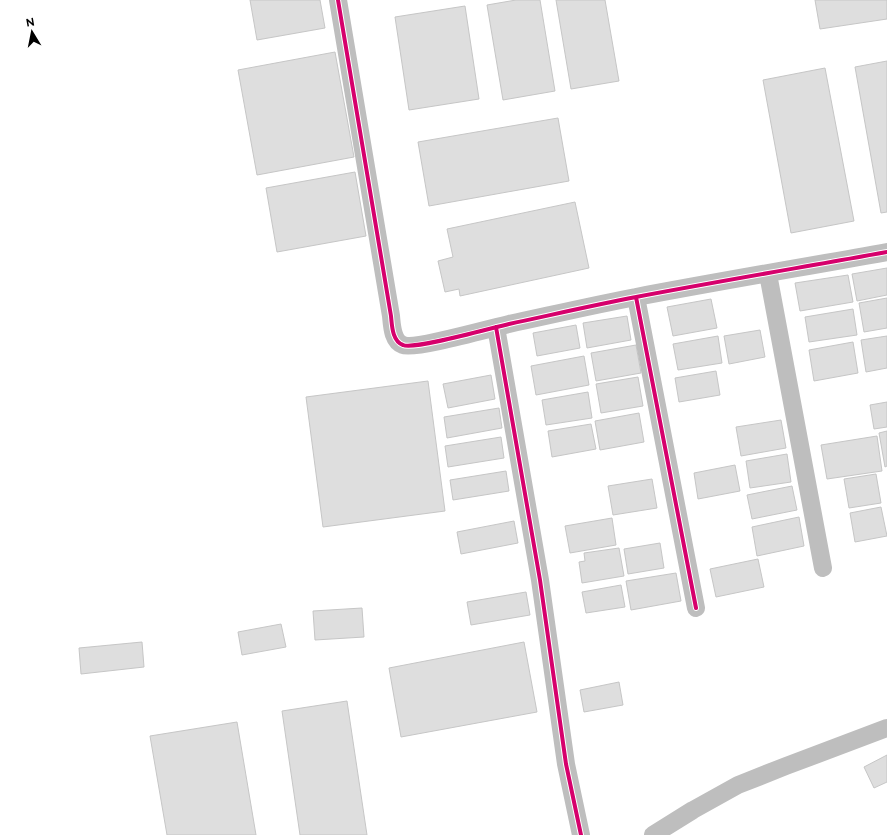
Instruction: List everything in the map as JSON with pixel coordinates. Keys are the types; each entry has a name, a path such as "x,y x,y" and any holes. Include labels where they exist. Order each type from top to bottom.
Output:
{"street":[{"path":"343,1 395,337 403,346 409,347 636,297 887,252"},
{"path":"768,274 823,568"},
{"path":"636,297 696,608"},
{"path":"496,327 540,580 566,764 581,835"},
{"path":"653,835 693,810 738,785 887,728"}],"building":[{"path":"250,0 320,0 325,28 257,40"},
{"path":"516,0 540,0 555,91 503,100 487,5"},
{"path":"556,0 605,0 619,81 571,89"},
{"path":"815,0 887,0 887,19 820,29"},
{"path":"465,6 479,99 409,110 395,17"},
{"path":"335,52 354,157 257,175 238,70"},
{"path":"887,61 887,212 881,213 855,67"},
{"path":"825,68 854,221 791,233 763,80"},
{"path":"558,118 569,181 429,206 418,142"},
{"path":"355,172 366,236 277,252 266,188"},
{"path":"575,202 589,268 460,296 459,289 445,292 438,261 453,257 447,229"},
{"path":"887,268 887,295 857,301 852,274"},
{"path":"848,275 853,302 800,311 795,283"},
{"path":"887,298 887,328 864,332 859,303"},
{"path":"711,299 717,328 673,336 667,307"},
{"path":"853,309 857,335 809,342 805,317"},
{"path":"627,316 631,340 587,348 583,323"},
{"path":"576,325 580,348 537,356 533,333"},
{"path":"760,330 765,357 729,364 724,336"},
{"path":"718,336 722,363 678,370 673,344"},
{"path":"887,336 887,368 866,372 861,340"},
{"path":"853,342 858,373 814,381 809,350"},
{"path":"636,345 641,373 596,381 591,353"},
{"path":"584,356 589,385 536,395 531,366"},
{"path":"716,371 720,395 679,402 675,378"},
{"path":"491,375 495,399 448,408 443,384"},
{"path":"638,377 643,406 601,413 596,384"},
{"path":"428,381 445,511 323,527 306,397"},
{"path":"588,392 592,418 546,425 542,400"},
{"path":"887,402 887,427 874,429 870,405"},
{"path":"499,408 502,428 447,438 444,417"},
{"path":"639,413 644,442 600,450 595,421"},
{"path":"781,420 786,448 741,456 736,427"},
{"path":"591,424 596,449 552,457 548,431"},
{"path":"887,431 887,466 885,467 879,433"},
{"path":"877,436 882,471 827,479 821,445"},
{"path":"501,437 504,458 448,467 445,446"},
{"path":"787,454 791,482 750,488 746,461"},
{"path":"735,465 740,491 698,499 694,473"},
{"path":"506,471 509,491 453,500 450,480"},
{"path":"876,474 881,503 849,508 844,479"},
{"path":"652,479 657,508 613,515 608,486"},
{"path":"792,486 797,510 752,519 747,495"},
{"path":"881,507 887,536 855,542 850,513"},
{"path":"799,517 804,546 757,556 752,527"},
{"path":"612,518 616,545 570,553 565,526"},
{"path":"514,521 518,543 461,554 457,532"},
{"path":"660,543 664,568 628,574 624,549"},
{"path":"619,548 624,576 582,583 579,562 585,561 584,553"},
{"path":"758,559 764,587 716,597 710,569"},
{"path":"676,573 681,601 631,610 626,581"},
{"path":"621,585 625,607 586,613 582,592"},
{"path":"526,592 530,615 471,625 467,602"},
{"path":"362,608 364,637 315,640 313,611"},
{"path":"281,624 286,647 242,655 238,632"},
{"path":"142,642 144,667 81,674 79,648"},
{"path":"524,642 537,712 401,737 389,668"},
{"path":"619,682 623,705 584,712 580,690"},
{"path":"347,701 367,835 300,835 282,711"},
{"path":"237,722 256,835 167,835 150,736"},
{"path":"887,755 887,782 874,788 864,767"}],"cycle path":[{"path":"338,0 392,328 397,340 403,345 410,346 437,342 509,324 636,297 887,252"},
{"path":"636,297 696,608"},
{"path":"496,327 540,580 566,764 581,835"}]}
